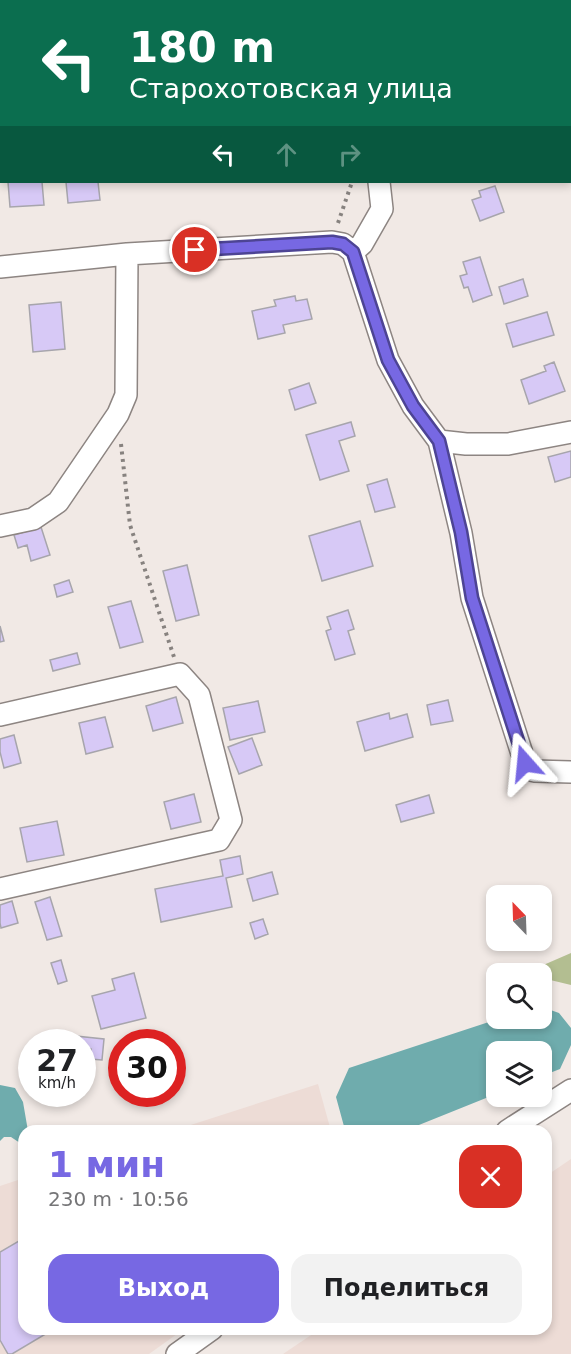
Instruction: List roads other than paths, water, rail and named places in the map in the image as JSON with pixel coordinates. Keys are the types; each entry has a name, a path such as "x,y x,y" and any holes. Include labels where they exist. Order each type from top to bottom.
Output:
{"street":[{"path":"353,252 362,244 382,209 379,183"},
{"path":"0,267 128,254 332,242 343,244 353,252 388,360 413,406 439,441 461,532 472,598 525,763 534,771 571,772"},
{"path":"0,526 33,519 58,502 118,414 126,395 128,254"},
{"path":"439,441 466,444 508,444 571,432"},
{"path":"0,715 180,674 199,695 231,820 219,840 0,890"},
{"path":"516,1125 571,1090"},
{"path":"177,1354 204,1335"}],"water":[{"path":"552,1011 559,1013 571,1028 571,1045 560,1069 552,1072 552,1041 486,1041 486,1098 419,1125 344,1125 336,1097 349,1068 486,1023 486,1029 552,1029"},
{"path":"0,1085 15,1088 18,1093 18,1107 24,1107 27,1125 18,1125 18,1142 11,1137 4,1137 0,1141"}]}
